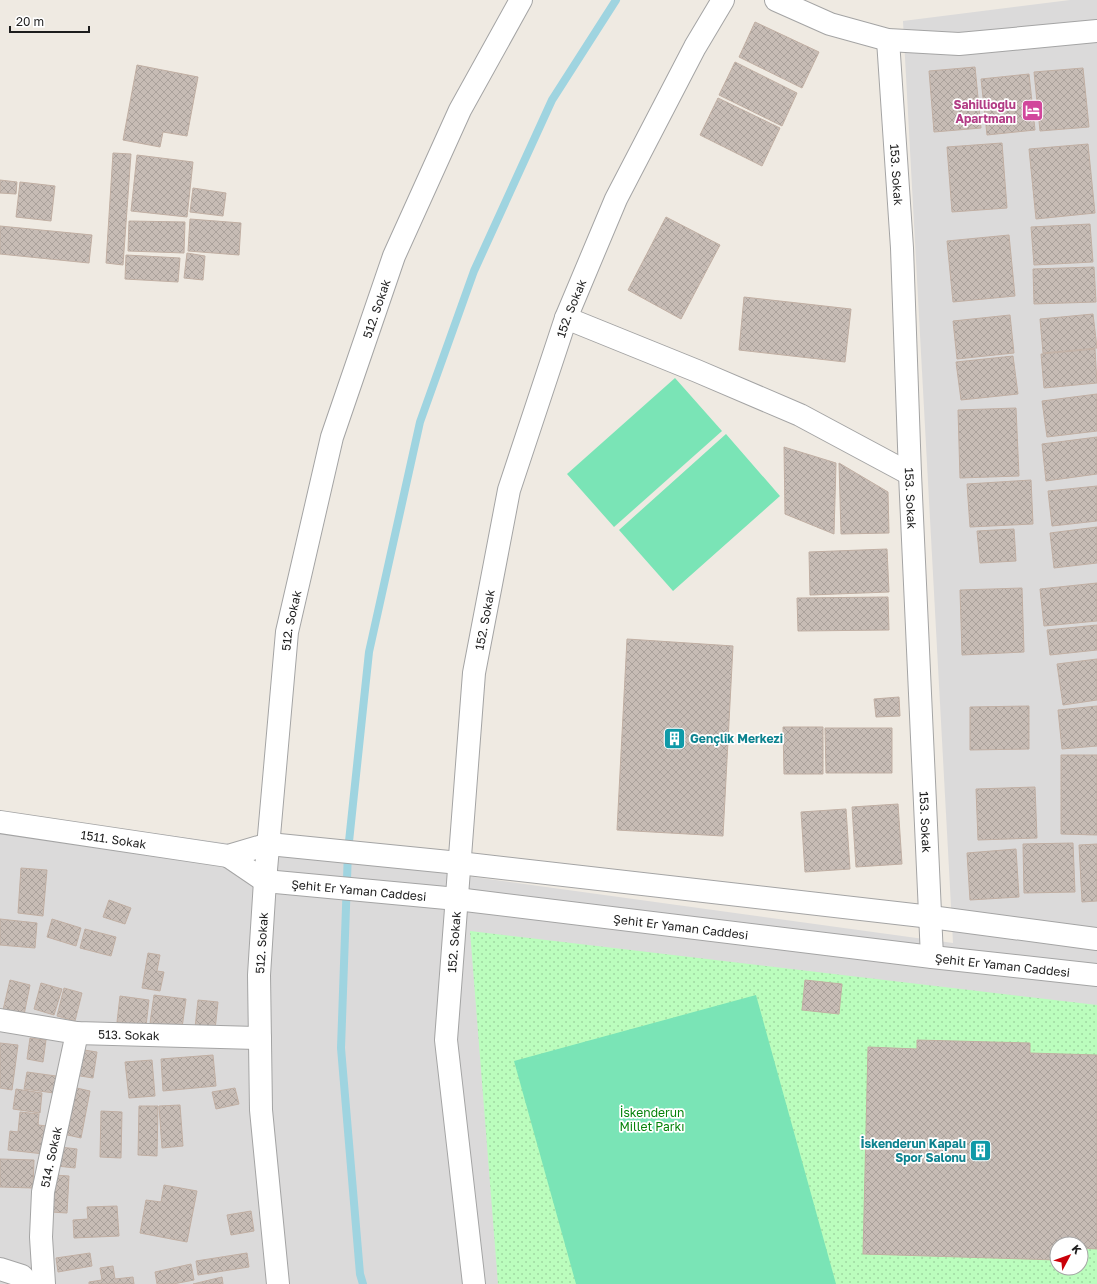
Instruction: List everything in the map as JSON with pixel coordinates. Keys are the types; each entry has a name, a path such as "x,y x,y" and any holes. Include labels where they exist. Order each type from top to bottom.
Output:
{"street":[{"name":"512. Sokak","path":"278,1284 261,1110 259,975 265,880 286,632 332,437 394,256 460,110 521,0"},
{"name":"152. Sokak","path":"474,1284 446,1040 474,673 509,490 566,318 616,199 695,47 723,0"},
{"path":"776,0 830,24 888,40 959,44 1097,31"},
{"name":"153. Sokak","path":"888,40 902,248 910,474 932,957"},
{"path":"566,318 697,371 800,415 910,474"},
{"name":"1511. Sokak","path":"0,822 228,856 265,880"},
{"path":"269,844 460,863 931,917 1097,939"},
{"name":"1511. Sokak","path":"228,856 269,844"},
{"name":"Şehit Er Yaman Caddesi","path":"265,880 457,899 932,957 1097,975"},
{"name":"513. Sokak","path":"0,1020 76,1032 260,1038"},
{"name":"514. Sokak","path":"44,1284 41,1237 43,1192 76,1032"},
{"path":"0,1269 22,1276 29,1284"}],"shaded area":[{"path":"1070,0 1097,0 1097,1284 0,1284 0,812 953,943 903,21"}],"green space":[{"path":"675,378 722,431 614,527 567,474"},
{"path":"726,434 780,496 673,591 619,530"},
{"name":"İskenderun Millet Parkı","path":"470,931 1097,1005 1097,1284 498,1284"},
{"path":"756,995 836,1284 576,1284 514,1061"}],"building":[{"path":"755,22 819,52 802,88 739,57"},
{"path":"735,62 797,93 782,126 719,95"},
{"path":"137,65 198,77 187,136 163,132 160,147 123,140"},
{"path":"975,67 981,128 934,132 929,71"},
{"path":"1083,68 1089,127 1040,131 1034,72"},
{"path":"1029,74 1035,130 987,135 981,79"},
{"path":"718,98 780,128 762,166 700,135"},
{"path":"1002,143 1007,208 952,212 947,147"},
{"path":"1088,144 1095,213 1036,219 1029,149"},
{"path":"113,153 131,154 123,265 106,263"},
{"path":"137,155 193,162 187,217 131,211"},
{"path":"0,180 17,182 16,194 0,193"},
{"path":"20,182 55,186 51,221 16,217"},
{"path":"193,188 226,193 223,216 190,212"},
{"path":"666,217 720,245 681,319 628,290"},
{"path":"190,219 241,223 239,255 188,251"},
{"path":"129,221 185,222 184,253 128,251"},
{"path":"1090,224 1093,262 1034,265 1031,227"},
{"path":"0,226 92,235 89,263 0,254"},
{"path":"1009,235 1015,296 953,302 947,241"},
{"path":"187,253 205,256 203,280 184,278"},
{"path":"126,255 180,258 178,282 125,279"},
{"path":"1094,267 1096,302 1034,304 1033,269"},
{"path":"744,297 851,309 845,362 739,350"},
{"path":"1093,314 1097,348 1043,353 1040,319"},
{"path":"1010,315 1014,353 957,359 953,321"},
{"path":"1095,349 1097,383 1044,388 1041,354"},
{"path":"1013,356 1018,394 961,400 956,362"},
{"path":"1097,394 1097,431 1047,437 1042,401"},
{"path":"1016,408 1019,476 960,478 958,410"},
{"path":"1097,437 1097,474 1046,481 1042,444"},
{"path":"784,447 836,463 834,534 785,514"},
{"path":"839,463 888,492 889,533 841,534"},
{"path":"1031,480 1033,524 970,527 967,484"},
{"path":"1097,486 1097,521 1052,526 1048,491"},
{"path":"1097,527 1097,563 1054,568 1050,533"},
{"path":"1014,529 1016,561 980,563 977,531"},
{"path":"887,549 889,592 810,595 809,552"},
{"path":"1097,583 1097,621 1044,626 1040,589"},
{"path":"1022,588 1024,652 962,655 960,590"},
{"path":"888,597 889,630 798,631 797,598"},
{"path":"1097,625 1097,650 1050,655 1047,630"},
{"name":"Gençlik Merkezi","path":"627,639 733,646 723,836 617,830"},
{"path":"1097,659 1097,700 1063,705 1057,664"},
{"path":"899,697 900,716 876,717 874,699"},
{"path":"1029,706 1029,749 970,750 970,707"},
{"path":"1097,706 1097,746 1062,749 1058,710"},
{"path":"783,727 823,727 823,774 784,774"},
{"path":"825,728 892,728 892,773 826,773"},
{"path":"1061,755 1097,755 1097,835 1061,834"},
{"path":"1035,787 1037,838 978,840 976,789"},
{"path":"898,804 902,864 856,867 852,807"},
{"path":"846,809 850,869 805,872 801,812"},
{"path":"1073,843 1075,892 1024,893 1023,844"},
{"path":"1097,844 1097,901 1082,902 1079,845"},
{"path":"1016,849 1019,897 970,900 967,853"},
{"path":"21,868 47,870 43,916 18,913"},
{"path":"109,900 131,908 125,924 103,917"},
{"path":"0,919 37,923 35,948 0,945"},
{"path":"52,919 81,928 76,946 47,937"},
{"path":"85,929 116,937 111,956 80,948"},
{"path":"148,953 160,955 157,971 164,972 160,991 142,988"},
{"path":"10,980 30,985 24,1015 3,1010"},
{"path":"805,980 842,984 839,1014 802,1010"},
{"path":"41,983 62,989 54,1015 34,1009"},
{"path":"64,988 82,993 75,1021 57,1016"},
{"path":"154,995 186,999 182,1028 150,1023"},
{"path":"120,996 149,1000 146,1026 117,1022"},
{"path":"198,1000 218,1002 215,1030 195,1028"},
{"path":"30,1038 46,1040 43,1062 27,1059"},
{"name":"İskenderun Kapalı Spor Salonu","path":"917,1040 1030,1043 1030,1053 1097,1055 1097,1249 1089,1248 1089,1236 1049,1236 1049,1260 863,1254 868,1047 917,1049"},
{"path":"0,1043 18,1045 12,1090 0,1088"},
{"path":"78,1049 97,1052 93,1078 74,1075"},
{"path":"213,1055 216,1086 163,1091 161,1059"},
{"path":"152,1060 155,1096 129,1098 125,1062"},
{"path":"27,1072 56,1076 54,1093 24,1089"},
{"path":"72,1087 90,1091 81,1138 63,1134"},
{"path":"235,1088 239,1104 216,1109 212,1092"},
{"path":"16,1089 42,1093 40,1113 13,1109"},
{"path":"180,1105 183,1146 162,1148 159,1106"},
{"path":"139,1106 158,1106 157,1156 138,1155"},
{"path":"101,1111 122,1112 121,1158 100,1157"},
{"path":"20,1112 39,1114 38,1125 47,1126 44,1154 8,1150 10,1131 18,1132"},
{"path":"60,1147 77,1149 75,1168 57,1166"},
{"path":"0,1159 34,1160 33,1188 0,1187"},
{"path":"54,1175 69,1176 67,1213 51,1212"},
{"path":"164,1185 197,1191 187,1242 140,1233 146,1200 161,1202"},
{"path":"117,1206 119,1236 74,1238 73,1220 88,1219 87,1207"},
{"path":"251,1211 254,1231 231,1235 227,1215"},
{"path":"90,1253 92,1266 58,1272 56,1258"},
{"path":"247,1253 249,1267 198,1275 196,1261"},
{"path":"191,1264 194,1280 173,1284 157,1284 155,1272"},
{"path":"113,1266 115,1279 133,1277 134,1284 89,1284 89,1282 102,1280 100,1268"},
{"path":"222,1277 223,1284 193,1284"}],"waterway":[{"path":"363,1284 360,1274 341,1048 348,851 369,652 420,422 474,271 552,100 616,0"}],"place":[{"name":"Sahillioglu Apartmanı","path":"1032,111"},
{"name":"Gençlik Merkezi","path":"675,738"},
{"name":"İskenderun Kapalı Spor Salonu","path":"981,1150"}]}
